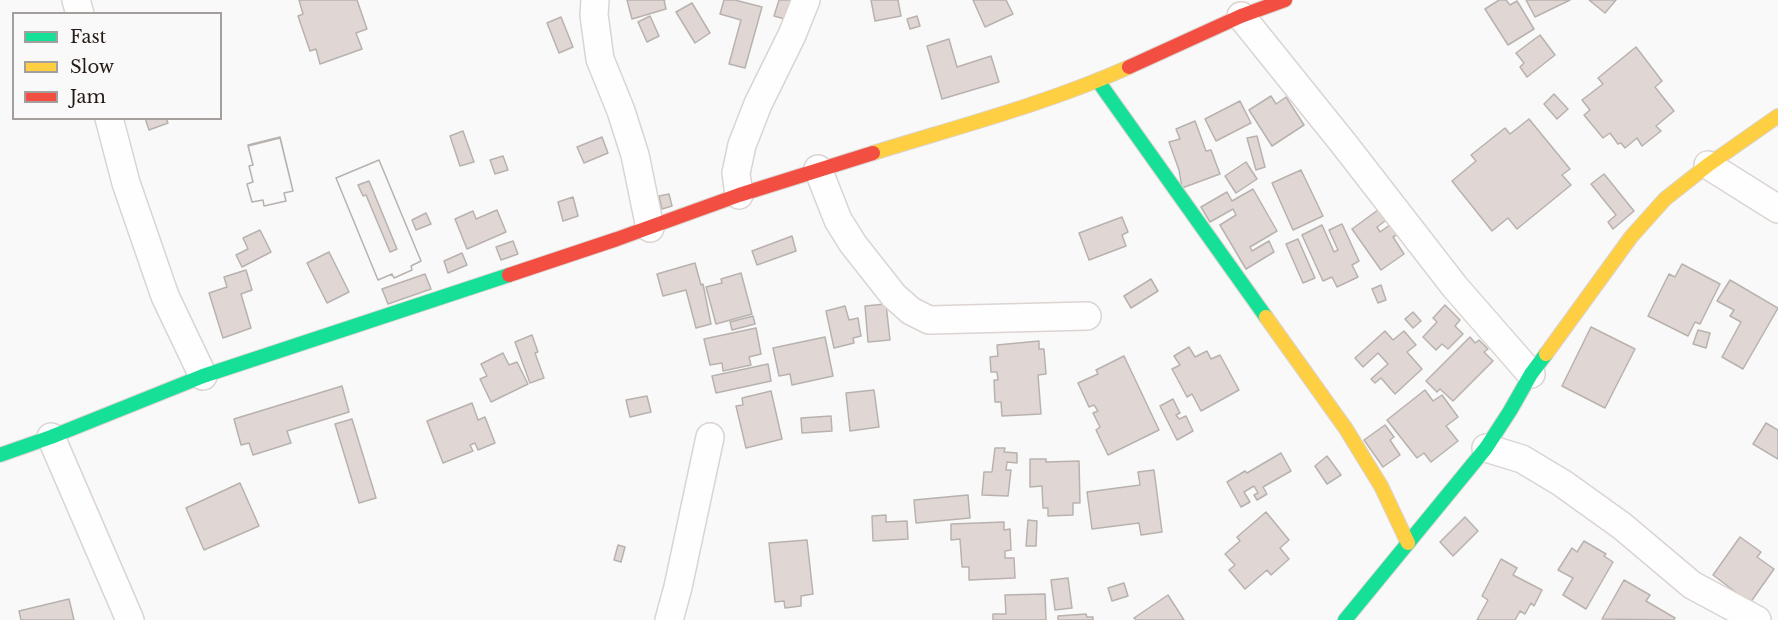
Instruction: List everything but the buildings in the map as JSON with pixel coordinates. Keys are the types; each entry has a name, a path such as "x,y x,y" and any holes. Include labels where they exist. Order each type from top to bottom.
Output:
{"street":[{"path":"595,0 594,15 600,59 621,111 635,155 650,228"},
{"path":"739,195 736,173 742,145 758,104 792,35 806,0"},
{"path":"0,455 203,376 650,228 739,195 1098,81 1241,16 1285,0"},
{"path":"1241,16 1455,287 1531,374"},
{"path":"1098,81 1346,429 1381,486 1408,543"},
{"path":"1345,620 1486,448 1531,374 1631,237 1665,199 1708,165 1778,116"},
{"path":"110,120 126,183 165,296 203,376"},
{"path":"1708,165 1778,209"},
{"path":"818,169 838,220 853,244 894,296 911,311 929,320 1087,316"},
{"path":"51,437 130,620"},
{"path":"669,620 710,437"},
{"path":"1486,448 1522,459 1562,483 1622,526 1692,585 1757,620"}],"traffic: fast":[{"path":"1098,81 1266,317"},
{"path":"0,455 203,376 509,275"},
{"path":"1345,620 1486,448 1531,374 1546,354"}],"traffic: slow":[{"path":"873,153 1035,103 1129,67"},
{"path":"1546,354 1631,237 1665,199 1708,165 1778,116"},
{"path":"1266,317 1346,429 1381,486 1408,543"}],"traffic: jam":[{"path":"1129,67 1241,16 1285,0"},
{"path":"509,275 739,195 873,153"}]}
